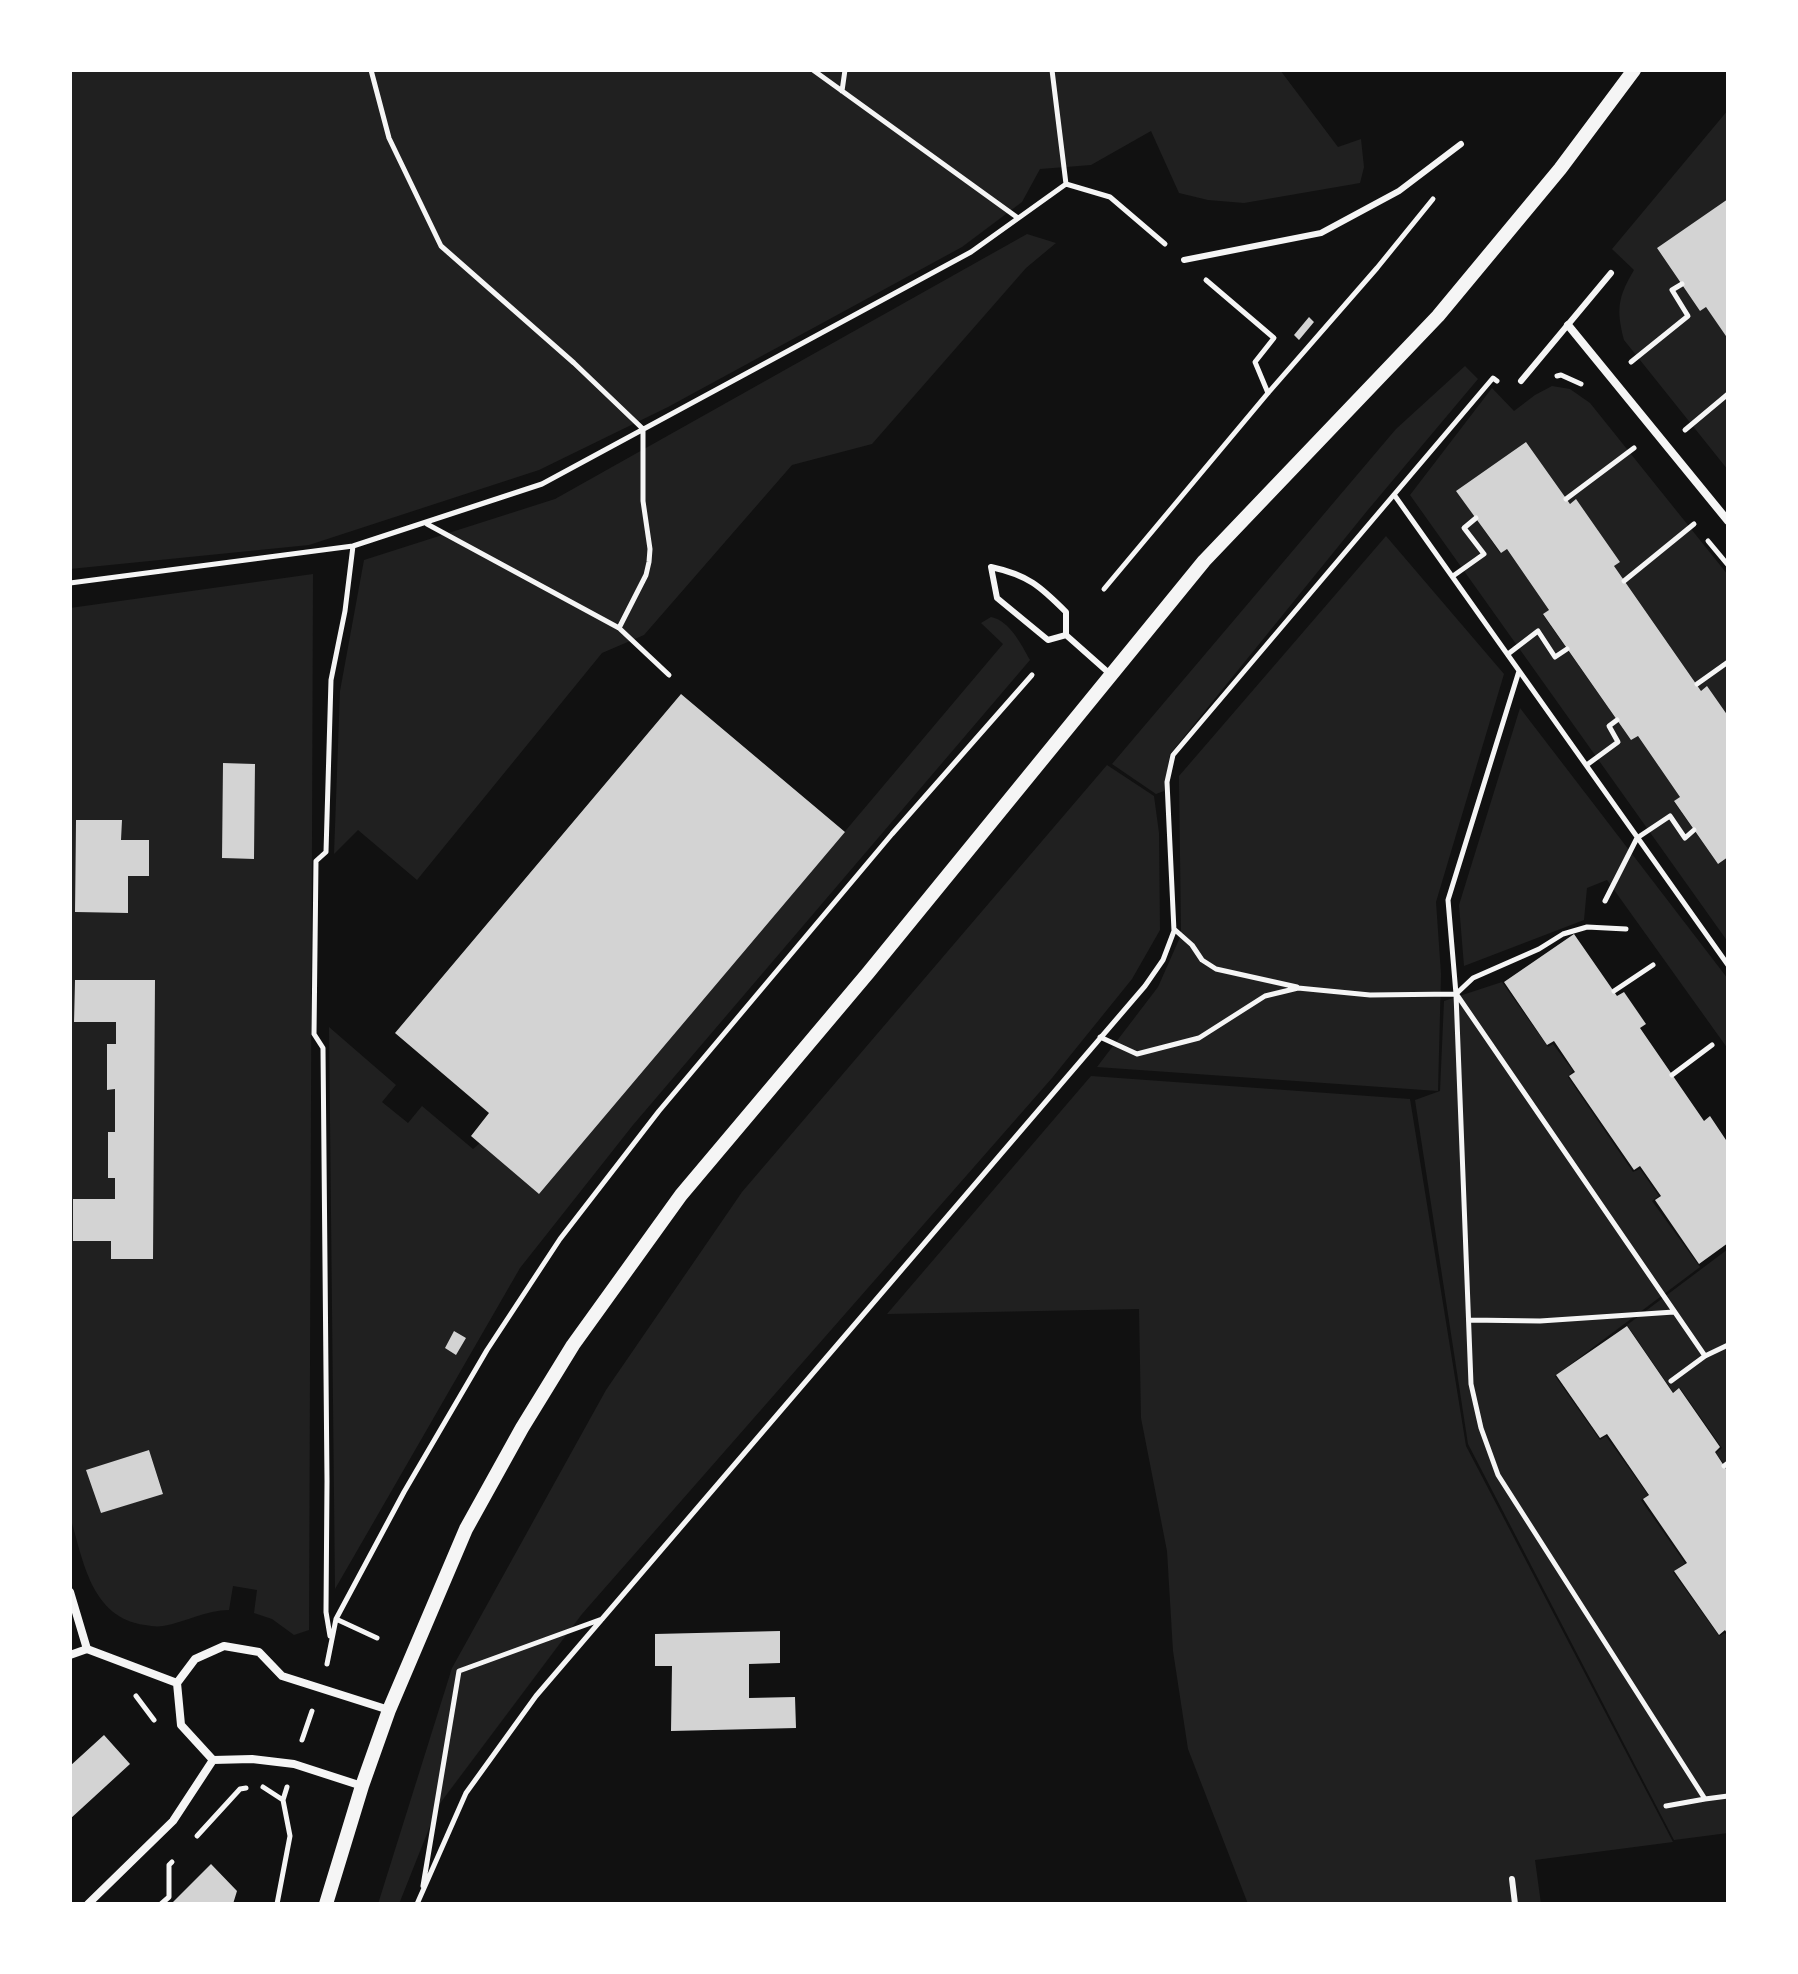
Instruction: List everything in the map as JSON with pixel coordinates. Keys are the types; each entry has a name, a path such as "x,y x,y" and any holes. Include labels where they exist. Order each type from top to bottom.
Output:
{"street":[{"path":"326,1904 389,1710 466,1529 573,1345 681,1195 1204,561 1448,305 1560,169 1634,70"},
{"path":"1568,325 1728,521"},
{"path":"70,1592 87,1649"},
{"path":"362,1786 294,1764 252,1759 213,1760 181,1725 177,1683 195,1659 224,1646 259,1652 282,1676 389,1710"},
{"path":"70,1655 87,1649 177,1683"},
{"path":"88,1904 173,1821 213,1760"}],"lane":[{"path":"1184,260 1321,233 1399,191 1461,144"},
{"path":"1521,381 1611,273"},
{"path":"1066,635 1048,640 997,598 991,567 1017,573 1040,587 1066,612 1066,635 1112,676"},
{"path":"1512,1879 1515,1904"}],"path":[{"path":"371,70 389,138 441,246 574,363 643,429 643,501 649,562 646,575 619,628"},
{"path":"813,70 1018,218"},
{"path":"842,91 845,70"},
{"path":"1052,70 1066,184"},
{"path":"70,583 353,546 542,484 971,252 1066,184"},
{"path":"1066,184 1110,197 1274,338 1255,362 1268,393"},
{"path":"1104,589 1434,198"},
{"path":"1631,363 1688,316 1672,290 1682,284"},
{"path":"1553,377 1561,375 1584,385"},
{"path":"417,1904 466,1793 536,1696 1145,986 1163,960 1173,928 1167,782 1173,755 1493,378 1503,388"},
{"path":"1684,431 1728,394"},
{"path":"1566,499 1634,448 1642,458"},
{"path":"1395,496 1728,965"},
{"path":"1686,513 1728,565"},
{"path":"1453,576 1484,554 1464,528 1476,518"},
{"path":"427,524 619,628 669,675"},
{"path":"1624,581 1694,524"},
{"path":"353,546 345,611 331,680 326,852 316,861 314,1034 323,1048 326,1612 330,1641 336,1619 434,1440 487,1350 560,1239 669,1099 892,834 1032,675"},
{"path":"1508,654 1538,631 1555,657 1567,649"},
{"path":"1697,684 1728,662"},
{"path":"1519,671 1448,900 1456,994 1471,1384 1481,1428 1498,1475 1705,1799"},
{"path":"1588,764 1618,742 1609,726 1617,720"},
{"path":"1605,901 1637,838 1670,816 1685,838 1694,830"},
{"path":"1173,928 1192,945 1202,960 1216,969 1298,988 1370,995 1456,994 1473,978 1539,949 1563,934 1587,927 1626,929"},
{"path":"1614,991 1653,965"},
{"path":"1100,1037 1137,1054 1199,1038 1265,996 1298,988"},
{"path":"1456,994 1705,1356"},
{"path":"1672,1075 1712,1045"},
{"path":"1469,1320 1540,1321 1674,1312"},
{"path":"1671,1381 1705,1356 1728,1345"},
{"path":"421,1895 459,1671 603,1618"},
{"path":"336,1619 377,1638"},
{"path":"277,1904 290,1836 283,1800 320,1687"},
{"path":"128,1689 140,1699 155,1721"},
{"path":"173,1821 194,1840 240,1789 261,1785 283,1800"},
{"path":"1666,1806 1728,1796"},
{"path":"161,1904 169,1897 169,1865 177,1856"}],"shaded area":[{"path":"70,70 1280,70 1338,147 1361,139 1364,167 1360,183 1244,203 1208,200 1179,193 1151,131 1091,165 1040,169 1022,202 962,247 668,407 539,470 309,545 70,569"},
{"path":"1728,110 1728,200 1657,248 1700,311 1706,307 1728,339 1728,470 1624,340 1620,304 1634,270 1612,249"},
{"path":"1027,234 1056,243 1026,268 872,444 792,465 644,635 602,653 417,880 358,830 334,854 340,691 364,560 555,499"},
{"path":"1465,366 1478,379 1170,754 1164,791 1156,794 1112,764 1396,429"},
{"path":"1552,386 1570,389 1590,403 1728,575 1728,716 1707,687 1701,691 1614,566 1620,562 1576,500 1570,504 1526,442 1457,491 1500,553 1507,549 1549,610 1543,615 1631,740 1638,736 1680,797 1674,802 1718,864 1728,857 1728,942 1410,495 1492,388 1514,411"},
{"path":"1386,536 1504,674 1436,902 1441,974 1438,1091 1097,1067 1158,987 1181,935 1179,776"},
{"path":"313,574 309,1630 294,1635 272,1619 254,1613 257,1590 233,1586 229,1610 161,1626 127,1620 112,1611 92,1584 70,1516 70,608","holes":["224,763 255,764 254,859 222,858","76,820 121,820 121,840 149,840 149,876 128,876 128,913 75,912","75,980 154,980 111,1259 111,1241 73,1240 74,1199 115,1199 115,1178 108,1177 108,1133 115,1132 115,1089 108,1090 116,1044 116,1022 74,1022","149,1450 163,1493 101,1513 87,1470"]},
{"path":"991,617 1009,628 1030,660 633,1125 520,1268 335,1589 329,1027 396,1085 382,1102 408,1123 422,1106 473,1149 480,1143 539,1194 1003,644 981,623"},
{"path":"1520,708 1728,979 1728,1049 1607,880 1587,888 1584,920 1464,966 1459,905"},
{"path":"1107,765 1154,796 1159,833 1160,930 1132,979 1052,1078 582,1614 438,1806 399,1904 378,1904 452,1668 606,1390 742,1192"},
{"path":"1502,982 1548,1047 1553,1044 1573,1071 1568,1077 1633,1172 1640,1169 1659,1196 1652,1201 1700,1267 1555,1376 1600,1440 1606,1436 1648,1495 1641,1500 1685,1563 1673,1572 1719,1636 1725,1633 1728,1637 1728,1833 1674,1840 1468,1444 1415,1100 1440,1091 1444,1001"},
{"path":"1091,1076 1410,1099 1466,1446 1673,1842 1535,1860 1541,1904 1248,1904 1188,1749 1173,1651 1167,1551 1141,1418 1139,1309 887,1314"},
{"path":"1728,1249 1728,1470 1716,1453 1722,1448 1680,1388 1673,1392 1627,1325"}],"building":[{"path":"1728,199 1728,339 1706,307 1700,311 1657,248"},
{"path":"1309,317 1314,322 1299,340 1294,335"},
{"path":"1526,442 1570,504 1576,499 1620,562 1614,566 1701,691 1707,686 1728,716 1728,857 1718,864 1674,801 1680,797 1638,736 1631,740 1543,614 1549,610 1507,549 1501,553 1456,491"},
{"path":"681,694 845,832 539,1194 471,1136 489,1113 395,1033"},
{"path":"223,763 255,764 254,859 222,858"},
{"path":"76,820 122,820 121,840 149,840 149,876 128,876 128,913 75,912"},
{"path":"1574,934 1617,996 1624,992 1646,1024 1640,1028 1704,1121 1710,1116 1728,1143 1728,1243 1699,1264 1655,1200 1661,1196 1640,1166 1634,1170 1569,1076 1575,1072 1554,1041 1547,1045 1504,982"},
{"path":"75,980 155,980 153,1259 111,1259 111,1241 73,1241 73,1199 115,1199 115,1178 108,1178 108,1132 115,1132 115,1089 107,1090 107,1044 116,1044 116,1022 74,1022"},
{"path":"1627,1326 1673,1393 1679,1388 1720,1447 1715,1452 1728,1472 1728,1635 1725,1630 1719,1635 1674,1571 1687,1563 1643,1499 1649,1495 1607,1434 1600,1438 1556,1375"},
{"path":"454,1331 466,1338 456,1355 445,1348"},
{"path":"149,1450 163,1494 101,1513 86,1470"},
{"path":"780,1631 780,1663 749,1664 749,1698 795,1697 796,1728 671,1731 672,1666 655,1666 655,1634"},
{"path":"104,1735 130,1764 70,1819 70,1766"},
{"path":"211,1864 237,1891 233,1904 171,1904"}]}
